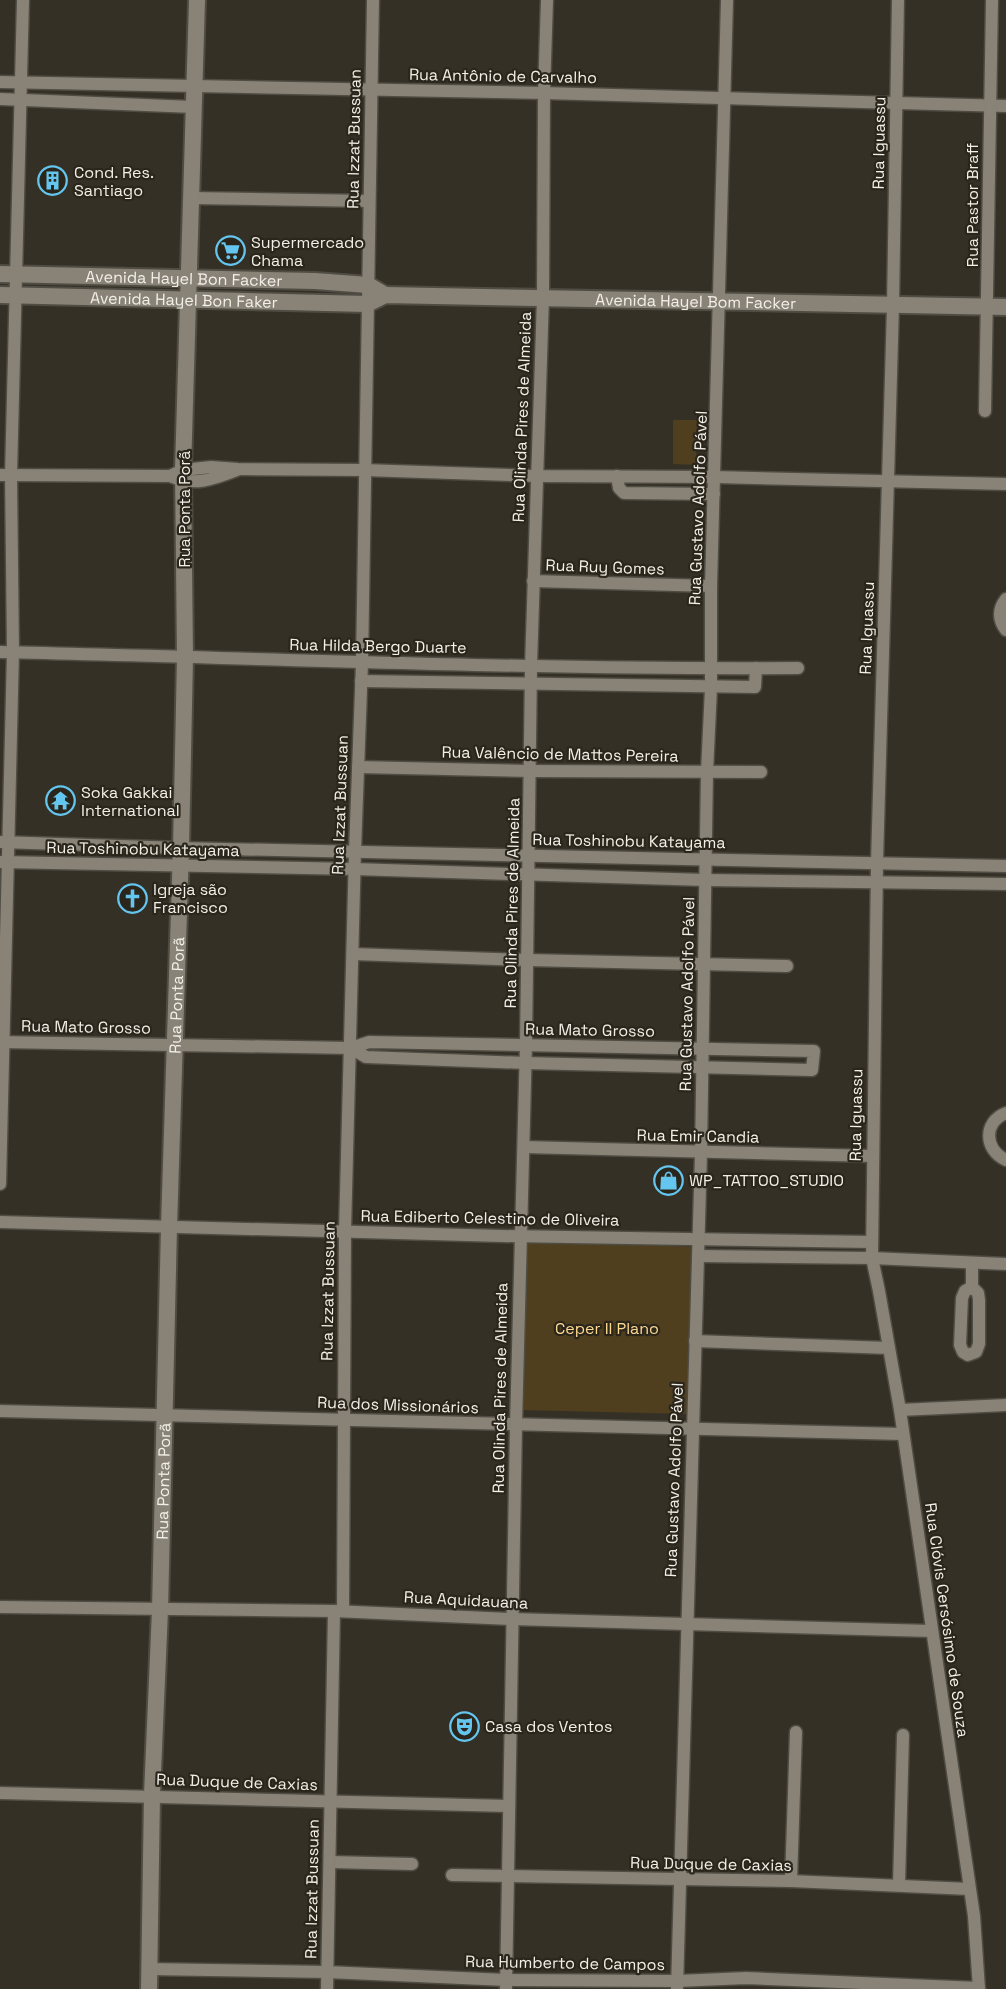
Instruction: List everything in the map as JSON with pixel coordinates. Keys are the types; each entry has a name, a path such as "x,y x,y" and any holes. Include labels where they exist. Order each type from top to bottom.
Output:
{"street":[{"path":"0,1184 8,274 22,82 23,0"},
{"name":"Rua Ponta Porã","path":"148,1989 181,866 185,658 179,476 189,279 197,0"},
{"name":"Rua Izzat Bussuan","path":"327,1989 331,1803 339,1611 354,869 362,663 373,0"},
{"name":"Rua Olinda Pires de Almeida","path":"506,1984 516,1425 530,874 531,666 543,297 547,0"},
{"name":"Rua Gustavo Adolfo Pável","path":"678,1985 698,1256 707,772 711,688 711,586 727,0"},
{"name":"Rua Iguassu","path":"872,1258 877,862 893,306 898,0"},
{"name":"Rua Pastor Braff","path":"985,411 992,0"},
{"name":"Rua Antônio de Carvalho","path":"0,82 544,93 1006,106"},
{"path":"0,99 193,107"},
{"path":"190,198 369,201"},
{"name":"Avenida Hayel Bon Facker","path":"8,274 315,281 368,285"},
{"name":"Avenida Hayel Bom Facker","path":"368,285 385,295"},
{"name":"Avenida Hayel Bon Faker","path":"8,295 367,304"},
{"name":"Avenida Hayel Bom Facker","path":"367,304 385,295 1006,307"},
{"path":"5,475 179,476 213,480 238,469 364,470 536,476 715,477 1006,484"},
{"path":"617,476 619,488 624,493 714,494"},
{"name":"Rua Ruy Gomes","path":"533,581 711,586"},
{"path":"1006,598 1000,615 1006,630"},
{"name":"Rua Hilda Bergo Duarte","path":"6,652 362,663 798,668"},
{"path":"361,681 755,687 756,668"},
{"name":"Rua Valêncio de Mattos Pereira","path":"358,766 530,771 761,772"},
{"name":"Rua Toshinobu Katayama","path":"4,842 1006,866"},
{"path":"791,861 791,880"},
{"name":"Rua Toshinobu Katayama","path":"4,862 1006,884"},
{"path":"353,954 787,966"},
{"name":"Rua Mato Grosso","path":"2,1042 351,1048 369,1042 814,1051 813,1070 366,1057 351,1048"},
{"path":"1006,1113 996,1119 988,1135 993,1151 1006,1160"},
{"name":"Rua Emir Candia","path":"524,1147 873,1156"},
{"name":"Rua Ediberto Celestino de Oliveira","path":"0,1222 521,1236 872,1242"},
{"path":"698,1256 872,1258 1006,1264"},
{"name":"Rua Clóvis Cersósimo de Souza","path":"872,1258 900,1410 974,1916 980,1988"},
{"path":"972,1263 972,1287 978,1293 979,1300 980,1344 976,1352 968,1355 963,1352 960,1345 962,1298 965,1291 972,1287"},
{"path":"695,1341 889,1348"},
{"path":"900,1410 1006,1405"},
{"name":"Rua dos Missionários","path":"0,1411 903,1434"},
{"name":"Rua Aquidauana","path":"0,1606 339,1611 512,1619 931,1631"},
{"path":"791,1881 796,1732"},
{"path":"899,1885 903,1735"},
{"name":"Rua Duque de Caxias","path":"0,1793 508,1806"},
{"path":"330,1862 412,1864"},
{"name":"Rua Duque de Caxias","path":"452,1875 791,1881 969,1889"},
{"name":"Rua Humberto de Campos","path":"149,1969 327,1972 506,1984 745,1983 980,1988"}],"green space":[{"path":"673,420 697,420 696,465 673,464"},
{"name":"Ceper II Plano","path":"526,1240 693,1247 688,1414 521,1410"}],"place":[{"name":"Cond. Res. Santiago","path":"53,181"},
{"name":"Supermercado Chama","path":"230,251"},
{"name":"Soka Gakkai International","path":"60,801"},
{"name":"Igreja são Francisco","path":"132,898"},
{"name":"WP_TATTOO_STUDIO","path":"668,1180"},
{"name":"Casa dos Ventos","path":"464,1726"}]}
